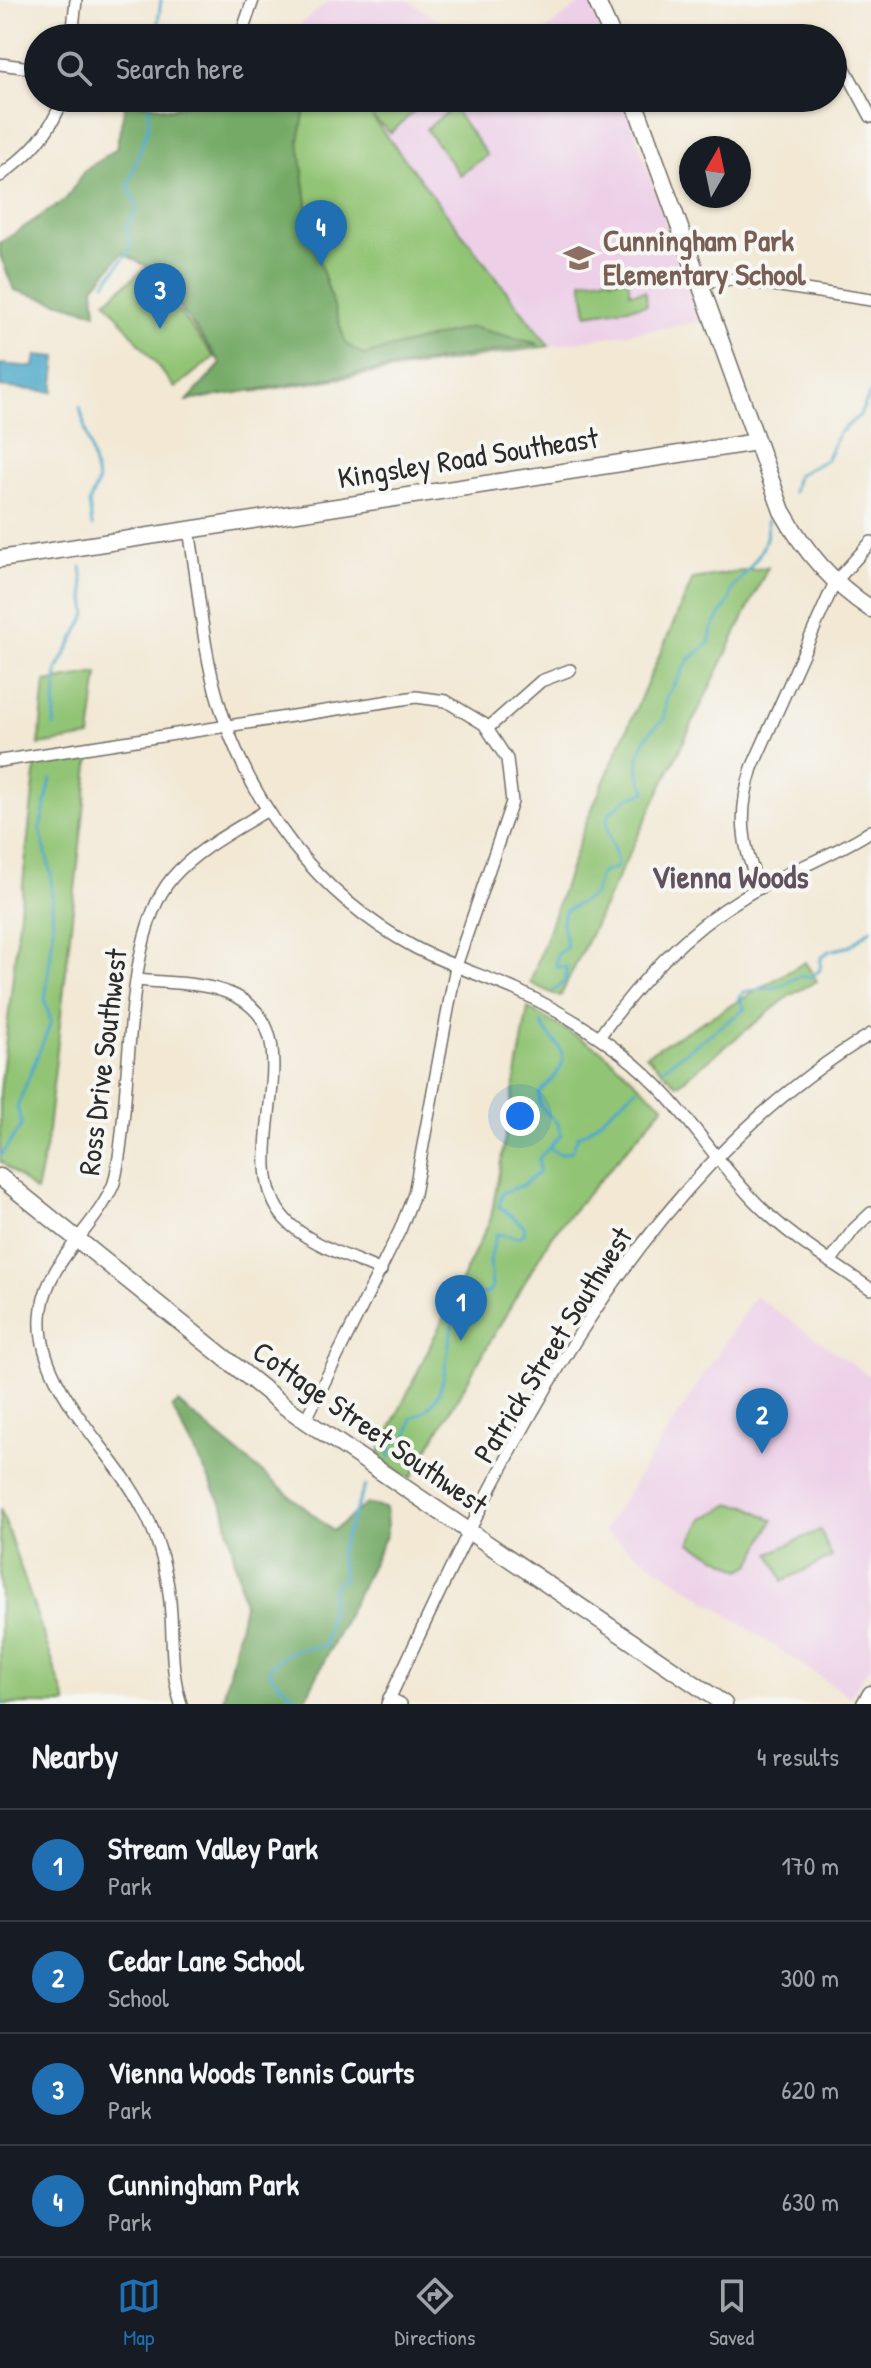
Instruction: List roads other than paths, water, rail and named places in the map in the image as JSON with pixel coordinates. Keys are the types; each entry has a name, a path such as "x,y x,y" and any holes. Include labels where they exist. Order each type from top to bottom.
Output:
{"street":[{"path":"73,24 76,0"},
{"path":"245,24 253,0"},
{"path":"600,2 608,24"},
{"path":"0,64 24,67"},
{"path":"847,72 871,117"},
{"path":"0,176 36,146 57,112"},
{"path":"638,112 782,511 799,540 835,582 871,609"},
{"path":"699,282 733,279 871,300"},
{"name":"Kingsley Road Southeast","path":"0,559 757,442"},
{"path":"189,530 211,672 226,725 238,758 267,810 305,861 349,903 395,936 549,1006 599,1037 643,1071 689,1118 764,1211 871,1289"},
{"path":"760,888 743,838 747,786 835,582 871,542"},
{"path":"488,728 541,681 570,670"},
{"path":"0,761 416,697 461,707 488,728 507,759 512,802 456,966 424,1158 406,1217 305,1421"},
{"name":"Ross Drive Southwest","path":"181,1704 171,1662 169,1591 156,1538 132,1488 57,1383 41,1340 45,1293 57,1268 108,1199 118,1168 145,929 169,881 194,858 267,810"},
{"path":"599,1037 644,978 704,923 760,888 871,831"},
{"path":"138,980 223,991 254,1009 264,1024 273,1048 264,1168 270,1196 283,1217 301,1232 381,1271"},
{"name":"Patrick Street Southwest","path":"388,1701 467,1532 554,1378 663,1218 717,1155 783,1094 871,1034"},
{"name":"Cottage Street Southwest","path":"0,1177 305,1421 724,1704"},
{"path":"830,1262 854,1229 871,1213"},
{"path":"865,1704 871,1694"},
{"path":"388,1701 401,1704"}],"water":[{"path":"36,355 57,357 53,392 0,387 0,364 34,367"}],"waterway":[{"path":"158,24 161,0"},
{"path":"105,283 130,250 127,226 138,207 128,186 149,124 149,112"},
{"path":"793,492 797,475 826,460 839,433 860,415 871,392"},
{"path":"80,407 98,482 89,503 92,526"},
{"path":"554,990 565,981 567,967 556,967 557,954 567,947 562,923 565,911 594,895 600,874 617,867 609,834 609,813 628,798 646,792 638,765 644,743 652,730 664,720 666,698 689,660 709,643 712,629 730,599 731,591 761,550 767,520"},
{"path":"54,726 57,670 87,614 81,567"},
{"path":"1,1155 22,1125 17,1107 51,1022 45,1001 53,934 51,873 40,829 51,779"},
{"path":"663,1068 745,1009 739,998 744,992 781,986 799,976 811,977 820,970 821,958 829,951 851,946 871,929"},
{"path":"389,1458 392,1442 407,1439 412,1418 428,1408 438,1394 454,1321 461,1305 473,1292 486,1294 492,1289 490,1260 496,1234 518,1237 525,1233 524,1226 499,1206 502,1193 523,1185 539,1172 539,1158 561,1135 558,1124 540,1106 539,1093 555,1077 563,1058 541,1022"},
{"path":"550,1149 560,1154 572,1151 578,1136 588,1131 637,1088"},
{"path":"293,1704 296,1698 272,1677 270,1668 288,1653 325,1646 332,1589 344,1577 339,1554 365,1486"},
{"path":"0,1692 3,1704"},
{"path":"277,1704 284,1704"}],"place":[{"name":"Cunningham Park Elementary School","path":"579,258"},
{"name":"Cunningham Park","path":"321,266"},
{"name":"Vienna Woods Tennis Courts","path":"160,329"},
{"name":"Stream Valley Park","path":"461,1341"},
{"name":"Cedar Lane School","path":"762,1454"}],"district":[{"name":"Vienna Woods","path":"730,877"}]}
